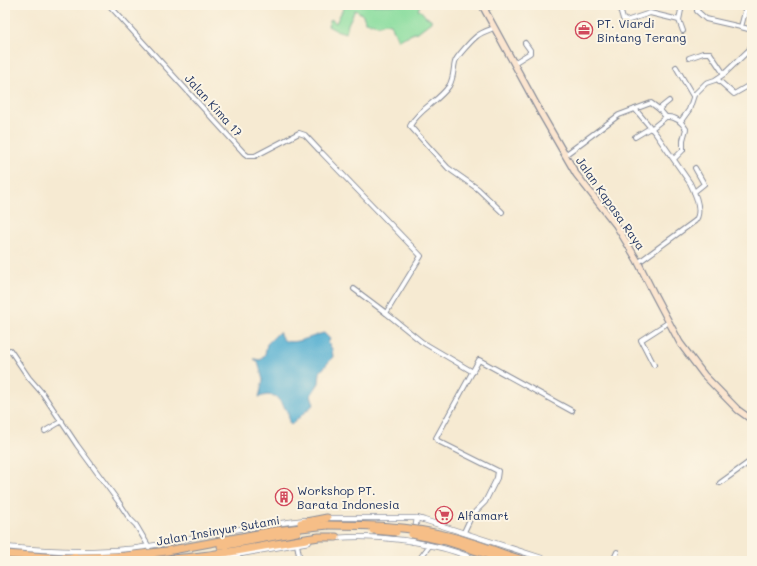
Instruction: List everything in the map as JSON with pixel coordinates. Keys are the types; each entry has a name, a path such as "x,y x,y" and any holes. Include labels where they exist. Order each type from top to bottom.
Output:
{"highway":[{"name":"Jalan Insinyur Sutami","path":"125,561 290,533 328,524"},
{"name":"Jalan Insinyur Sutami","path":"5,554 59,558 125,556 167,551 304,526 328,524 418,535 526,561"},
{"path":"133,560 166,560 319,537 336,538"},
{"path":"5,558 31,561"}],"main road":[{"name":"Jalan Kapasa Raya","path":"483,7 576,174 619,230 639,262 680,343 704,375 738,410 752,420"}],"street":[{"name":"Jalan Kima 17","path":"109,5 244,153 248,156 255,156 299,133 305,136 421,256 386,313"},
{"path":"483,7 494,5"},
{"path":"619,5 626,21 650,13 678,20"},
{"path":"682,5 678,20 683,31"},
{"path":"696,5 697,11 706,19 752,30"},
{"path":"732,5 747,7 752,10"},
{"path":"741,27 747,7"},
{"path":"494,28 476,37 458,56 455,61 453,75 449,85 434,102 414,119 410,126 448,168 478,189 502,212"},
{"path":"514,63 530,52 525,42"},
{"path":"681,122 689,110 693,96 706,83 717,79 724,74 749,50 752,44"},
{"path":"690,58 703,53 710,53 724,74"},
{"path":"676,67 693,96"},
{"path":"717,79 734,94 748,86 752,87"},
{"path":"660,109 669,101"},
{"path":"565,155 619,115 651,104 660,109 666,117"},
{"path":"635,109 674,159 694,192 698,213 697,219 639,262"},
{"path":"635,137 666,117 671,117 681,122 686,130 682,140 684,148 682,152 674,159"},
{"path":"694,192 704,184 695,168"},
{"path":"354,289 422,342 473,372"},
{"path":"654,365 641,340 669,322"},
{"path":"5,352 10,350 29,378 62,421 73,439 130,519 136,525 149,547"},
{"path":"464,532 472,515 484,502 497,478 498,471 438,441 436,438 479,360 572,411"},
{"path":"45,430 62,421"},
{"path":"720,483 752,460"},
{"path":"412,542 417,518"},
{"path":"5,547 30,550 91,551 128,549 149,547 222,532 274,524 328,524 417,518 434,522 551,561"},
{"path":"201,561 336,538 376,538 412,542 445,549 480,561"},
{"path":"297,544 300,561"},
{"path":"418,561 430,545"},
{"path":"613,561 617,552"}],"green space":[{"path":"345,5 420,5 418,10 421,11 426,17 431,19 431,22 419,31 398,40 391,24 385,23 379,25 365,22 362,14 355,10 348,24 346,33 328,26 331,19 336,23"}],"water":[{"path":"279,332 284,340 288,342 304,340 324,333 330,339 328,343 332,349 333,357 320,372 319,383 311,395 314,404 291,425 287,411 275,396 267,395 259,397 263,380 258,362 254,359 261,360 265,354 267,344"}],"place":[{"name":"PT. Viardi Bintang Terang","path":"584,30"},
{"name":"Workshop PT. Barata Indonesia","path":"284,497"},
{"name":"Alfamart","path":"444,515"}]}
